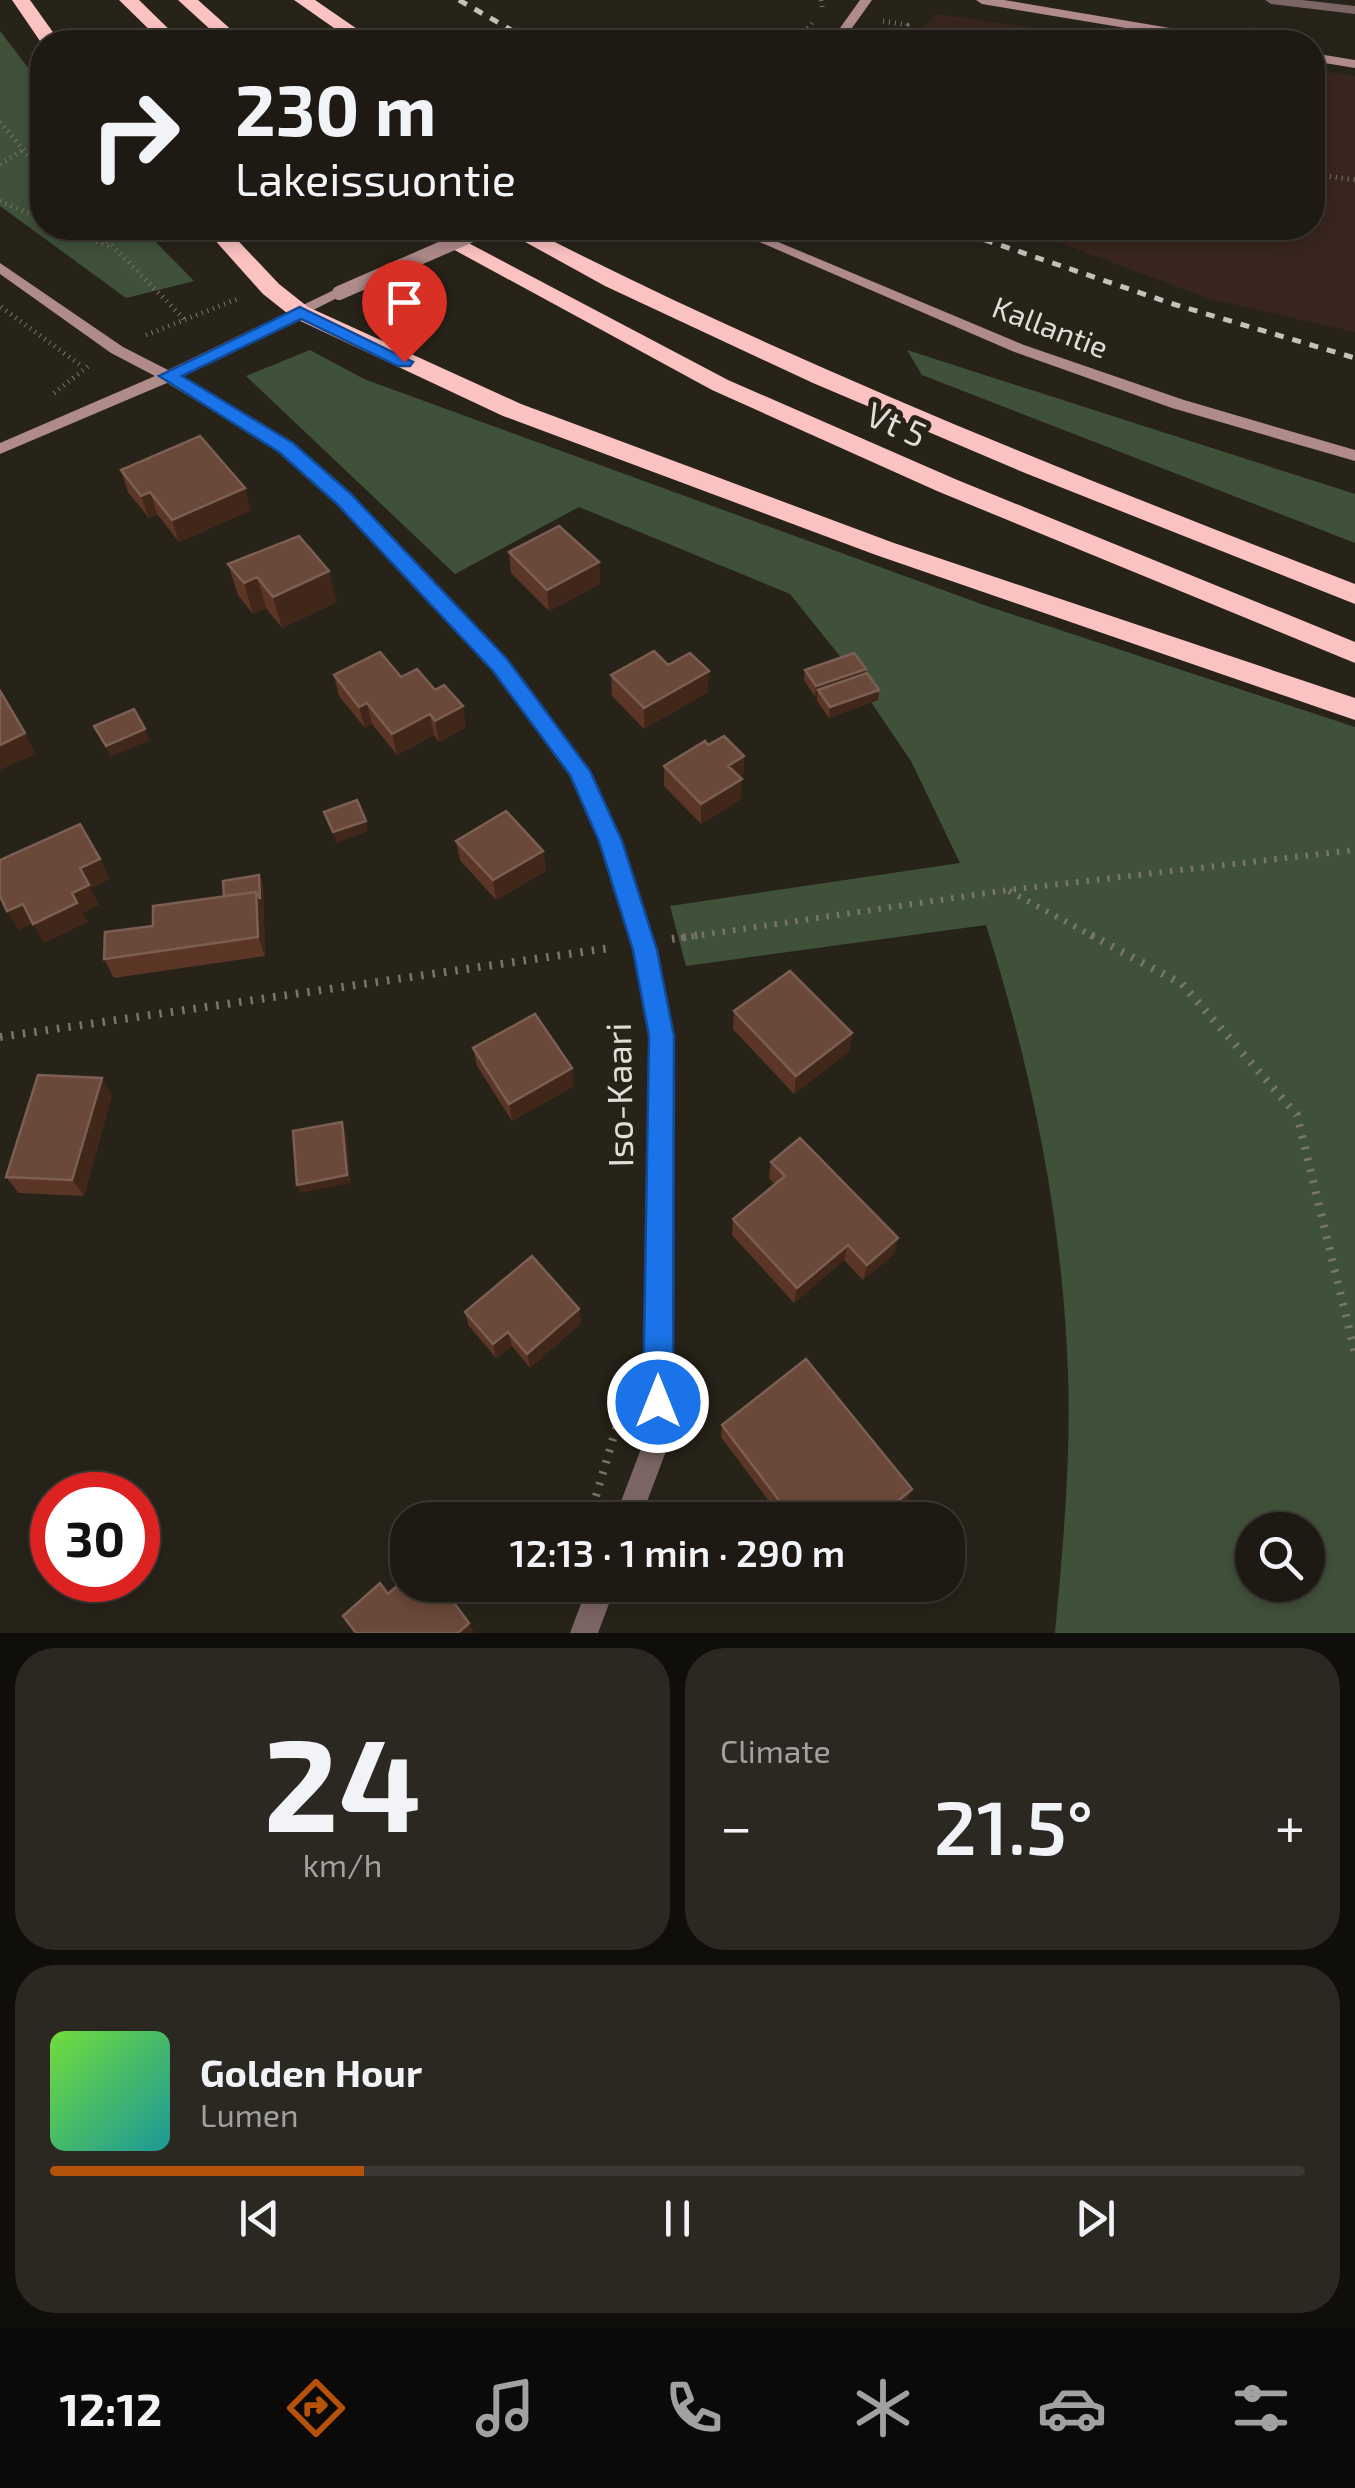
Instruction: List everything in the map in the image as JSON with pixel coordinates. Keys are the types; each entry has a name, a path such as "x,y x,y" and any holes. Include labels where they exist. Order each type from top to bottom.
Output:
{"highway":[{"path":"21,0 42,30"},
{"path":"128,0 159,30"},
{"path":"187,0 221,30"},
{"path":"304,0 348,30"},
{"path":"226,240 270,288 300,312 512,410 885,549 1355,708"},
{"name":"Vt 5","path":"448,240 720,385 946,485 1355,653"},
{"name":"Vt 5","path":"536,240 722,334 926,425 1355,594"}],"main road":[{"path":"845,30 866,0"},
{"path":"982,0 1158,30"},
{"path":"1325,59 1355,64"},
{"path":"0,450 460,240"},
{"name":"Kallantie","path":"762,240 1018,348 1178,404 1355,456"},
{"path":"0,268 117,350 168,376"}],"street":[{"path":"1271,0 1355,10"},
{"name":"Iso-Kaari","path":"168,376 286,448 344,499 500,665 579,771 610,841 643,944 662,1036 658,1438 633,1502"},
{"path":"584,1633 596,1602"}],"path":[{"path":"820,0 823,10"},
{"path":"0,122 30,159"},
{"path":"0,164 22,150"},
{"path":"1325,176 1355,180"},
{"path":"0,202 30,214"},
{"path":"92,240 116,250"},
{"path":"106,240 187,322"},
{"path":"0,306 83,367"},
{"path":"643,944 1008,890 1355,850"},
{"path":"1008,890 1182,984 1297,1115 1355,1353"},
{"path":"0,1037 614,948 608,930"}],"shaded area":[{"path":"937,14 1046,30 921,30"},
{"path":"1325,72 1355,76 1355,332 1210,299 1051,240 1325,240"}],"green space":[{"path":"0,31 30,70 30,228 0,206"},
{"path":"47,240 154,240 194,281 126,298"},
{"path":"310,350 364,379 984,605 1355,727 1355,1633 1055,1633 1068,1439 1060,1260 1031,1091 986,925 686,966 670,906 960,863 911,761 839,655 790,594 579,507 455,574 246,376"},
{"path":"907,350 1355,494 1355,543 922,375"}],"building":[{"path":"200,436 245,488 172,520 150,492 141,496 121,470"},
{"path":"559,526 599,562 547,590 509,552"},
{"path":"299,536 329,571 273,597 257,577 244,583 228,564"},
{"path":"654,651 668,665 690,653 709,671 644,708 611,675"},
{"path":"380,652 401,677 417,669 435,690 444,685 463,706 435,721 430,714 392,734 367,703 359,707 334,675"},
{"path":"854,653 866,669 816,686 805,670"},
{"path":"867,673 879,690 830,707 818,690"},
{"path":"0,691 25,733 0,745"},
{"path":"134,709 145,729 106,746 94,726"},
{"path":"724,736 744,756 728,766 742,779 701,804 664,766 705,741 708,745"},
{"path":"357,800 366,821 333,832 324,812"},
{"path":"506,811 543,851 493,880 456,841"},
{"path":"80,824 100,859 80,868 89,885 72,893 77,903 33,924 23,904 7,911 0,896 0,860"},
{"path":"259,875 260,899 256,892 224,896 223,881"},
{"path":"256,892 258,937 104,959 105,932 153,926 153,906"},
{"path":"790,971 852,1033 796,1076 734,1011"},
{"path":"535,1014 572,1068 509,1104 473,1048"},
{"path":"38,1075 102,1078 72,1180 6,1177"},
{"path":"342,1122 347,1175 297,1185 293,1131"},
{"path":"800,1138 898,1238 867,1265 848,1245 797,1288 733,1219 785,1176 771,1162"},
{"path":"532,1256 579,1309 527,1354 508,1332 493,1344 465,1312"},
{"path":"806,1359 912,1489 897,1502 780,1502 722,1425"},
{"path":"380,1583 390,1602 454,1602 469,1623 458,1633 356,1633 343,1616"}],"railway":[{"path":"459,0 511,30"},
{"path":"985,240 1173,304 1355,358"}],"route":[{"path":"404,362 300,312 168,376 286,448 344,499 500,665 579,771 610,841 645,950 662,1036 658,1402"}]}
